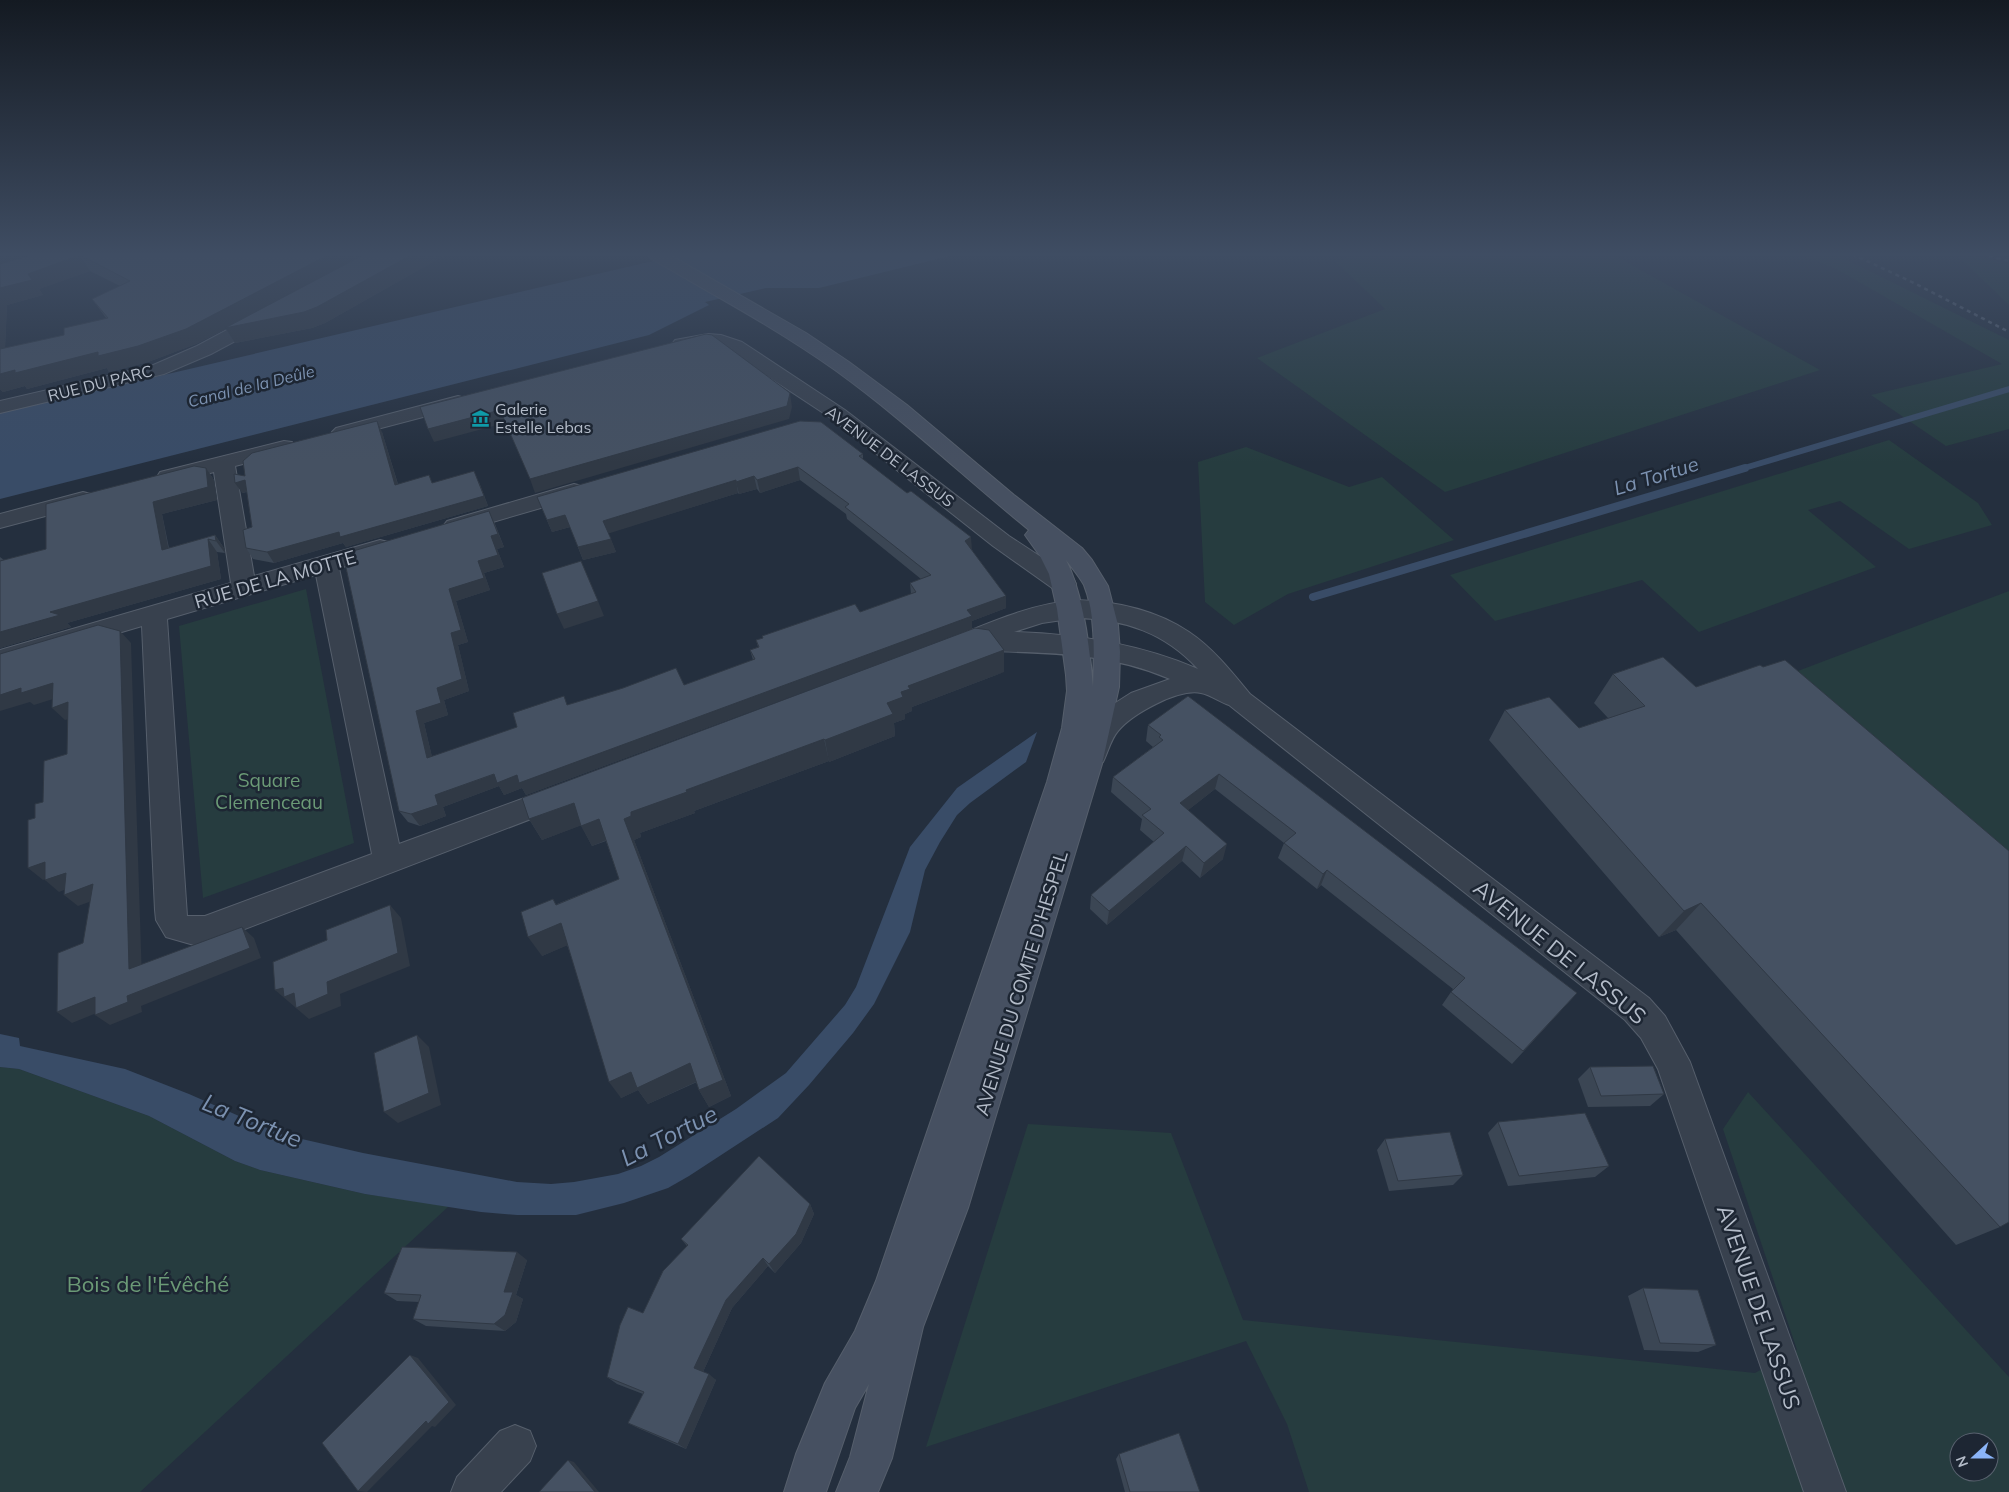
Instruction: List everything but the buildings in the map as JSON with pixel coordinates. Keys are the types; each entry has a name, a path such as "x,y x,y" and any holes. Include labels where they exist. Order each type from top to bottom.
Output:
{"street":[{"name":"RUE DU PARC","path":"0,406 132,377 170,365 204,350 253,324"},
{"name":"AVENUE DU COMTE D'HESPEL","path":"776,324 872,388 1006,500 1062,544 1084,566 1096,586 1102,610 1083,636 1076,728 1061,782 895,1282 869,1345 839,1397 817,1454 806,1492"},
{"name":"AVENUE DE LASSUS","path":"663,349 710,339 720,340 735,346 838,414 1001,541 1064,584"},
{"path":"327,436 481,396"},
{"path":"815,421 838,414"},
{"path":"154,481 299,443"},
{"path":"224,463 244,588"},
{"path":"431,533 594,485"},
{"path":"0,521 106,493"},
{"name":"AVENUE DU COMTE D'HESPEL","path":"857,1492 873,1451 903,1327 955,1193 1088,764 1106,687 1083,636 1051,554 1033,530 1006,500"},
{"name":"RUE DE LA MOTTE","path":"0,659 402,542"},
{"path":"326,564 388,862"},
{"name":"AVENUE DE LASSUS","path":"1241,701 1150,661 1083,636 1102,610 1147,622 1181,639 1211,667 1241,701 1630,1004 1653,1026 1673,1062 1684,1089 1825,1492"},
{"path":"154,614 170,910 172,920 177,927 194,932 205,930 580,788"},
{"path":"1041,614 1083,636 981,642 940,651 1041,614"},
{"path":"1088,764 1109,724 1132,704 1179,686 1203,683"},
{"path":"472,1492 515,1446"}],"green space":[{"path":"1347,324 1737,324 1820,370 1445,492 1257,358"},
{"path":"1932,324 1976,324 2009,340 2009,429 1946,446 1871,395 2002,364"},
{"path":"1889,440 1978,503 1992,525 1909,549 1840,501 1808,510 1876,567 1699,632 1642,580 1495,621 1450,575"},
{"path":"1246,447 1349,487 1382,477 1454,540 1288,594 1234,625 1205,602 1198,462"},
{"name":"Square Clemenceau","path":"306,589 354,843 203,898 179,626"},
{"path":"2009,591 2009,895 1766,683"},
{"name":"Bois de l'Évêché","path":"0,1067 19,1069 149,1116 235,1161 260,1170 365,1194 449,1206 140,1492 0,1492"},
{"path":"1748,1092 2009,1377 2009,1492 1309,1492 1287,1424 1246,1341 926,1447 1028,1124 1171,1133 1243,1320 1755,1373 1797,1350 1723,1129"}],"water":[{"name":"Canal de la Deûle","path":"384,324 672,324 649,335 0,499 0,413"},
{"path":"1037,732 1026,762 970,803 957,815 925,870 910,932 874,1004 853,1033 809,1085 778,1118 689,1176 668,1188 624,1203 576,1215 517,1215 481,1212 365,1194 260,1170 235,1161 149,1116 19,1069 0,1067 0,1034 19,1038 20,1046 125,1069 189,1094 280,1134 363,1153 517,1182 551,1184 618,1174 659,1157 736,1109 786,1073 845,1005 856,987 910,847 957,788"}],"waterway":[{"name":"La Tortue","path":"1741,469 2009,389"},
{"name":"La Tortue","path":"1313,597 1745,468"}],"railway":[{"path":"1993,324 2009,332"}],"place":[{"name":"Galerie Estelle Lebas","path":"481,418"}]}
